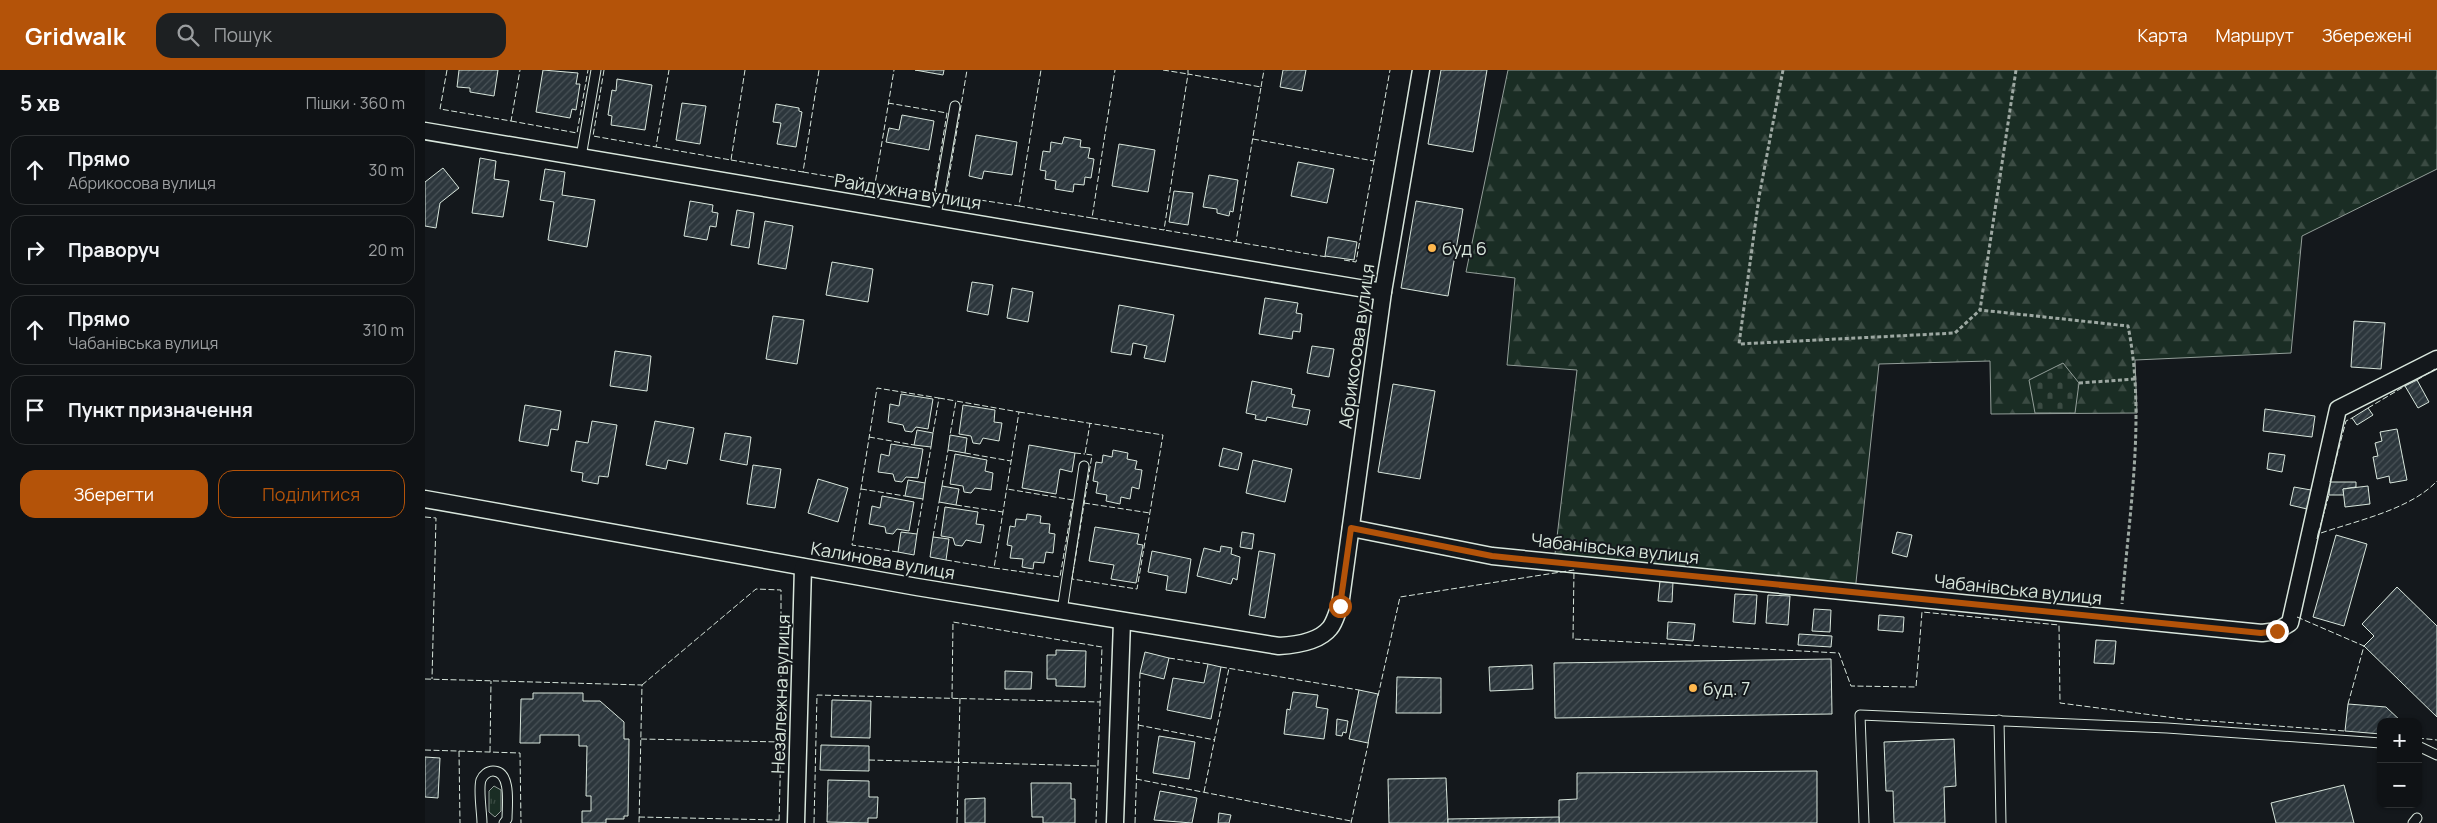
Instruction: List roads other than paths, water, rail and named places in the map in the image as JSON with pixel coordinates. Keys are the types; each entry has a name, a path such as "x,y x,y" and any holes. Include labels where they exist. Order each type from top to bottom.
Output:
{"street":[{"name":"Абрикосова вулиця","path":"1331,627 1340,606 1383,292 1421,70"},
{"name":"Райдужна вулиця","path":"425,131 1383,292"},
{"name":"Чабанівська вулиця","path":"1351,528 1412,538 1492,556 2261,633 2277,631 2290,623 2338,409 2437,359"},
{"name":"Калинова вулиця","path":"425,499 803,567 1279,646 1298,645 1320,636 1331,627"},
{"name":"Незалежна вулиця","path":"796,823 803,567"},
{"path":"1115,823 1122,621"}],"lane":[{"path":"581,157 596,70"},
{"path":"936,216 955,106"},
{"path":"1062,611 1084,466"},
{"path":"1864,823 1860,714 2167,728 2377,743"},
{"path":"1999,720 2001,823"},
{"path":"2422,748 2437,755"},
{"path":"482,823 481,780 486,773 493,771 501,774 506,781 507,819 504,823"}],"place":[{"name":"буд 6","path":"1432,248"},
{"name":"буд. 7","path":"1693,688"}]}
